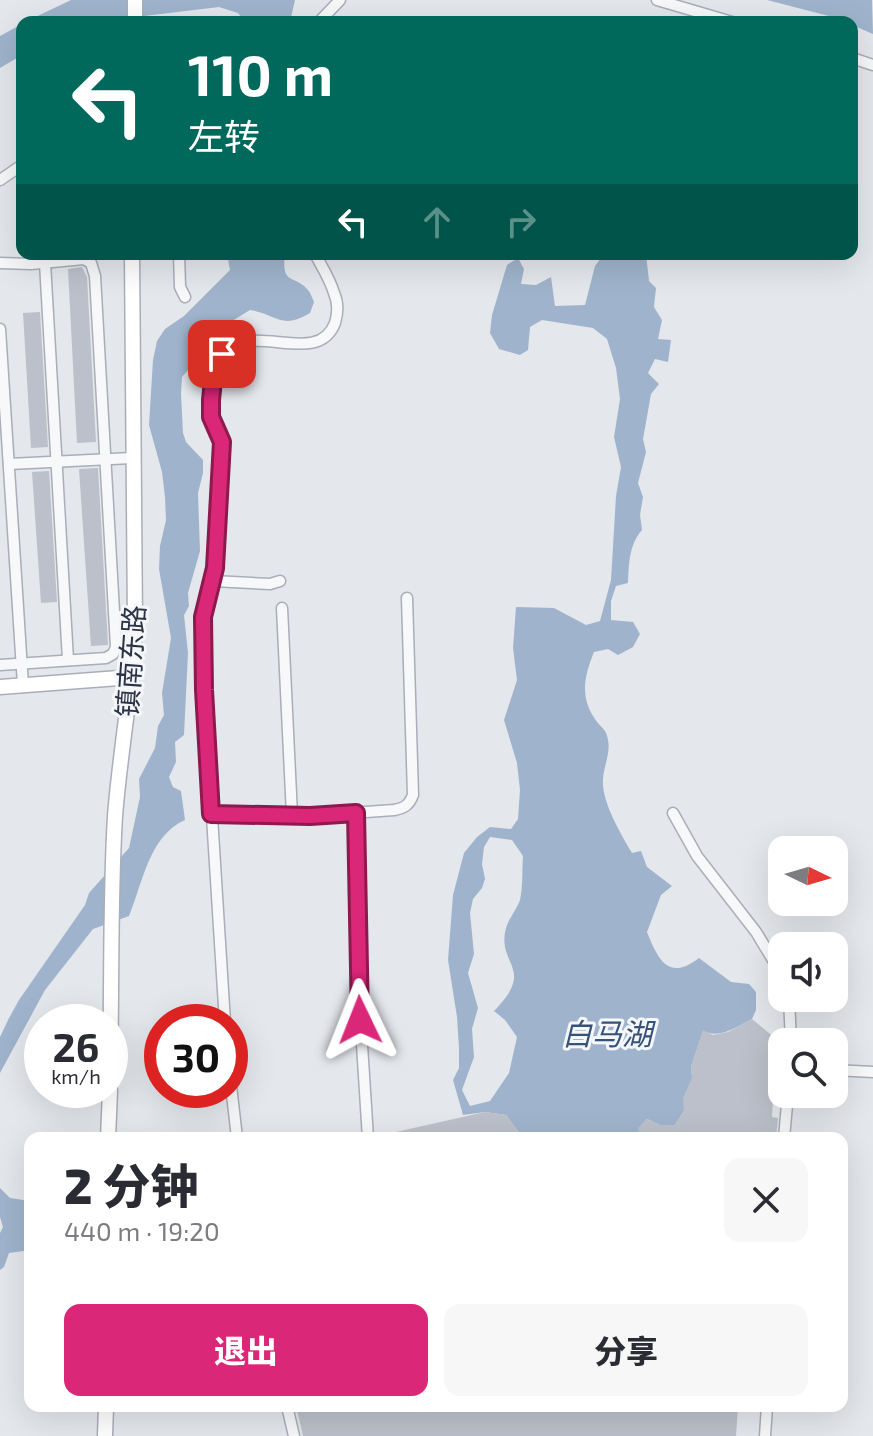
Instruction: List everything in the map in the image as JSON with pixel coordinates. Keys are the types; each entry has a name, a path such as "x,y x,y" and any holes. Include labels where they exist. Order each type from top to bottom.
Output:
{"street":[{"path":"325,16 340,0"},
{"path":"657,0 712,16"},
{"path":"0,263 74,260"},
{"path":"0,665 106,658 113,654 116,647 95,276 91,263 86,260"},
{"name":"镇南东路","path":"111,1004 112,864 135,626 132,260"},
{"path":"179,260 180,287 185,297"},
{"path":"224,1004 204,690 203,617 213,581 222,442 211,417 214,370 222,354 237,342 261,340 305,344 322,339 328,333 337,314 337,303 318,260"},
{"path":"45,263 68,660"},
{"path":"0,329 23,685"},
{"path":"9,464 132,458"},
{"path":"0,515 13,516"},
{"path":"213,581 270,584 280,581"},
{"path":"211,814 292,815 404,808 413,795 407,598"},
{"path":"282,608 292,815"},
{"path":"0,687 132,677"},
{"path":"356,813 359,998 368,1132"},
{"path":"673,813 697,856 768,952"},
{"path":"848,1071 873,1072"},
{"path":"108,1132 109,1108"},
{"path":"234,1108 236,1132"},
{"path":"785,1132 787,1108"},
{"path":"105,1436 106,1412"},
{"path":"288,1412 294,1436"},
{"path":"765,1436 767,1412"}],"water":[{"path":"71,0 295,0 291,16 240,16 219,7 144,16 38,16"},
{"path":"767,0 872,0 873,34 858,28 858,16 829,16"},
{"path":"16,27 16,59 0,68 0,36"},
{"path":"228,260 284,260 287,275 308,290 314,302 310,313 286,321 250,310 224,326 202,347 182,377 183,433 186,442 203,460 198,493 200,551 188,593 189,606 184,615 188,653 184,735 175,742 176,762 169,777 173,787 181,791 185,820 173,827 155,848 129,916 93,929 37,1004 24,1004 24,1029 0,1073 0,1037 19,1000 85,905 89,893 129,848 140,797 139,779 155,748 158,726 164,715 162,693 171,638 159,569 166,520 165,497 162,472 149,425 157,341 165,329 184,316 230,270"},
{"name":"白马湖","path":"515,260 519,260 524,269 521,284 536,285 551,277 555,306 585,305 595,266 600,260 647,260 649,281 656,288 654,307 662,320 658,339 671,340 668,362 655,359 648,373 659,384 651,394 643,439 646,452 638,483 643,497 640,515 642,530 632,548 628,583 616,586 611,601 611,620 633,622 640,634 633,647 618,655 608,649 594,652 586,679 586,696 591,713 605,732 608,742 603,779 605,797 632,853 641,851 647,867 672,886 661,895 647,932 655,951 672,967 688,965 699,958 731,982 749,984 756,992 756,1010 752,1019 728,1031 716,1034 703,1031 691,1067 692,1076 700,1076 675,1125 660,1125 647,1119 639,1132 519,1132 506,1115 485,1112 463,1115 453,1080 459,1068 459,1048 448,960 453,895 464,853 477,837 490,827 511,829 518,819 520,790 517,763 504,720 517,680 513,648 516,607 554,608 586,625 600,621 611,580 616,496 621,467 614,437 620,399 616,368 607,339 593,328 542,320 530,327 528,350 520,355 499,349 490,333 492,315 507,265","holes":["490,837 512,840 523,856 520,900 507,924 504,941 514,975 513,985 494,1011 517,1037 509,1073 490,1101 470,1106 462,1090 474,1057 472,1029 478,1008 468,973 474,954 470,913 473,899 485,879 482,864 484,847"]},
{"path":"0,1188 10,1198 24,1200 24,1251 9,1253 0,1270 0,1233 3,1227"}],"building":[{"path":"82,267 87,277 96,442 77,443 68,269"},
{"path":"40,312 48,447 31,448 23,313"},
{"path":"98,468 108,645 91,646 79,469"},
{"path":"49,471 57,602 41,603 32,472"},
{"path":"752,1019 768,1032 768,1108 773,1108 772,1117 778,1118 777,1132 639,1132 638,1128 647,1119 660,1125 675,1125 684,1111 683,1098 692,1078 691,1067 703,1030 713,1035 728,1032"},
{"path":"485,1112 506,1115 519,1132 396,1132"},
{"path":"297,1412 738,1412 736,1436 303,1436"}],"route":[{"path":"222,354 214,370 211,400 213,425 222,442 215,568 203,617 211,814 310,816 356,813 360,1020"}]}
